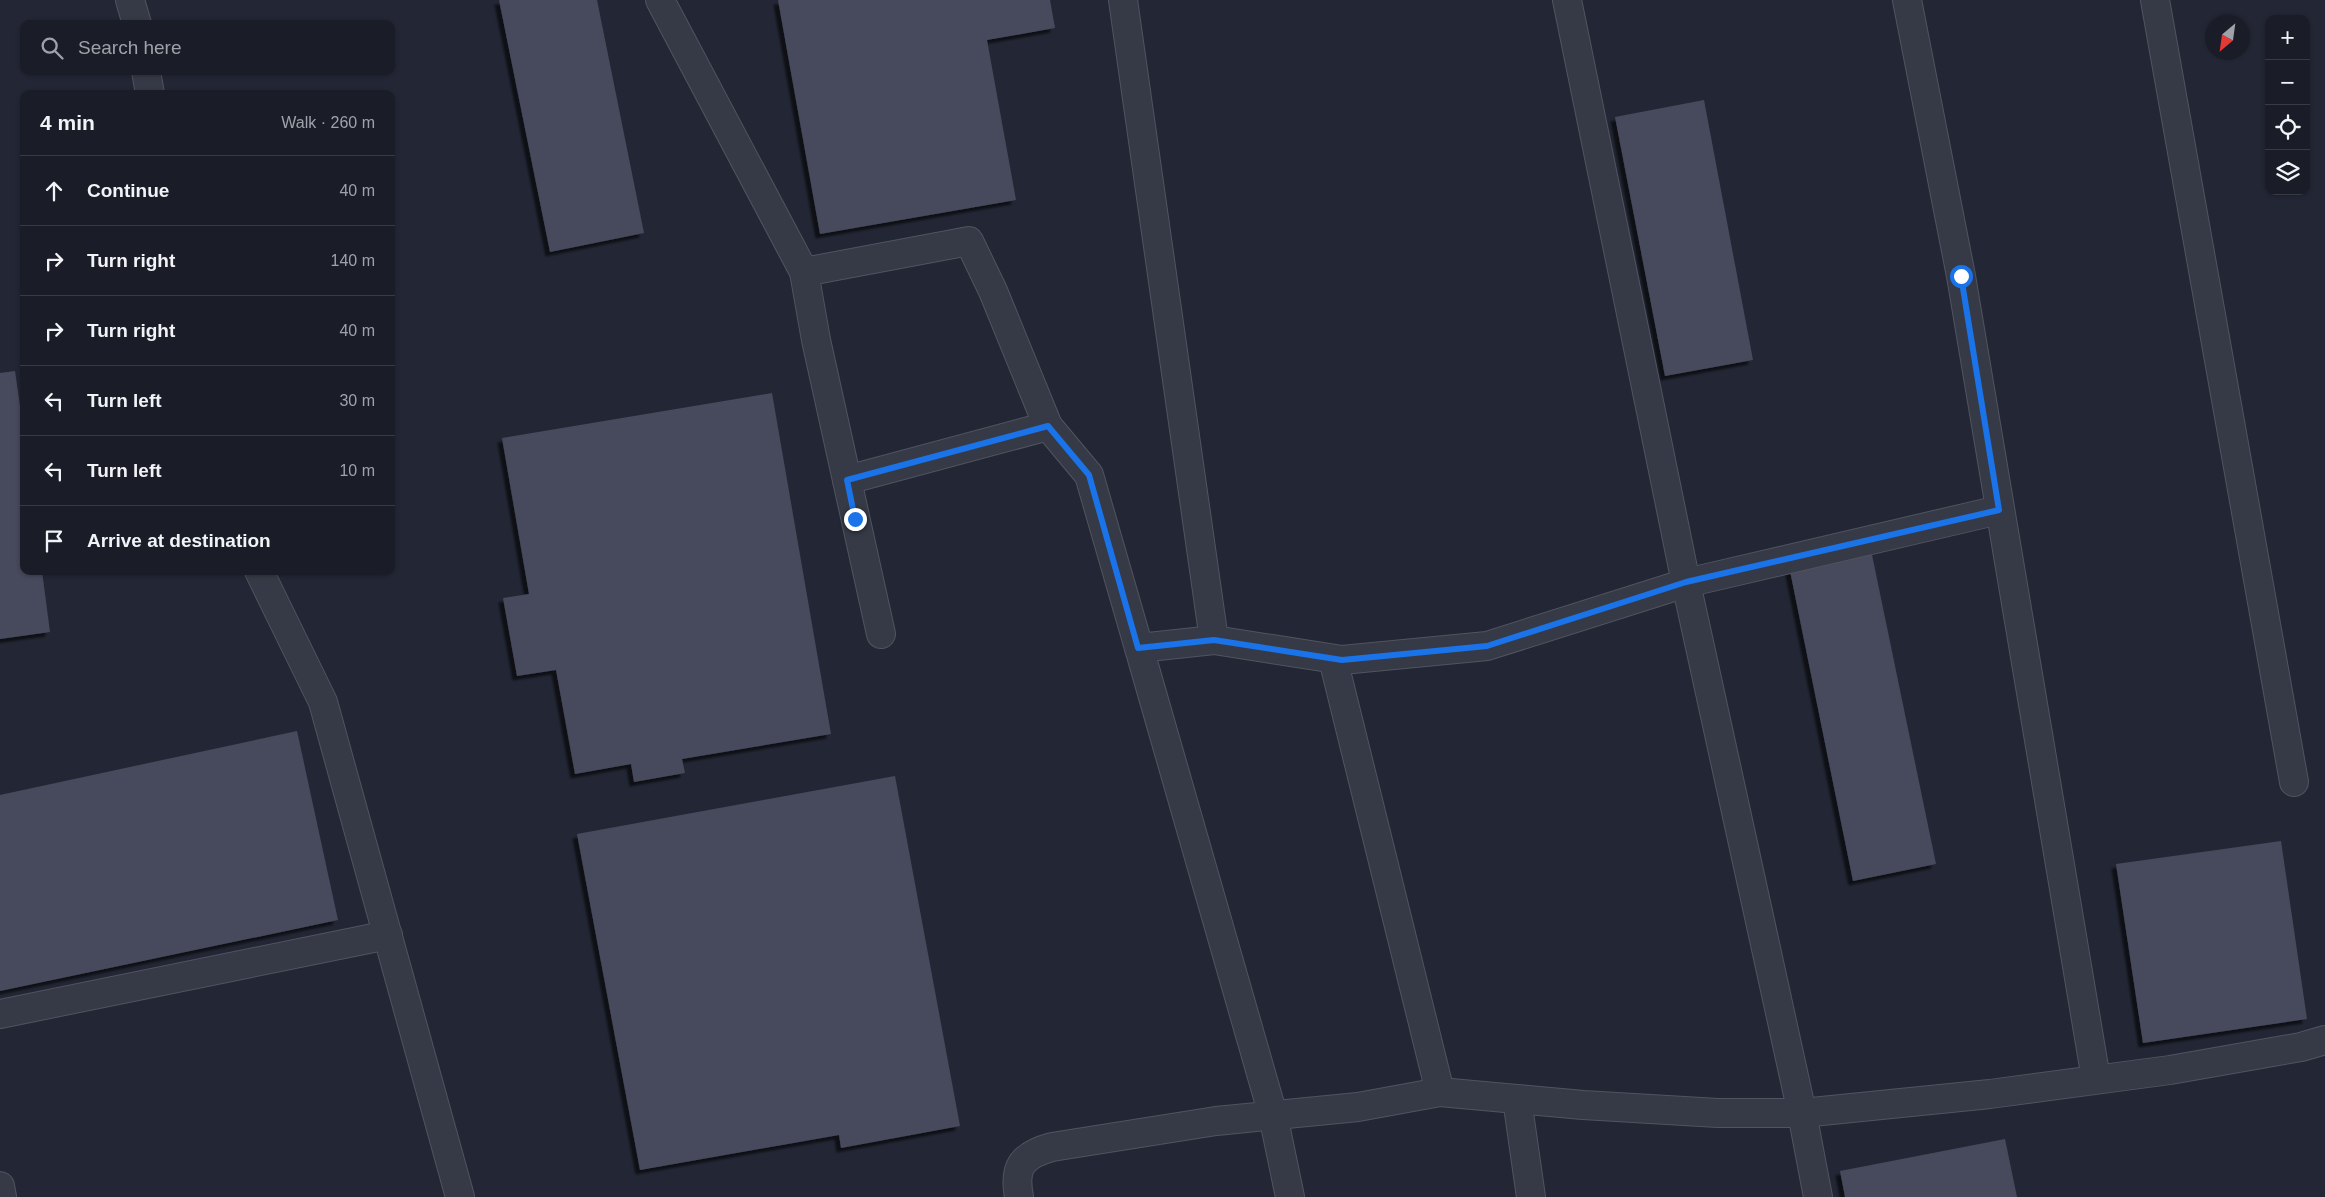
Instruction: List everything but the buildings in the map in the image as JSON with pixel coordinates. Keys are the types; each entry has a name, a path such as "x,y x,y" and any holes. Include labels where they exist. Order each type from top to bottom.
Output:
{"lane":[{"path":"130,0 136,20"},
{"path":"660,0 804,272 816,340 881,634"},
{"path":"1123,0 1214,640"},
{"path":"1567,0 1686,582 1802,1112 1818,1197"},
{"path":"1907,0 1961,276 2096,1079"},
{"path":"2155,0 2294,782"},
{"path":"147,75 149,90"},
{"path":"804,272 969,241 993,291 1048,426 1089,475 1273,1115 1290,1197"},
{"path":"847,480 1048,426"},
{"path":"1138,648 1214,640 1342,660 1487,646 1686,582 1999,510"},
{"path":"261,575 324,702 460,1197"},
{"path":"1332,659 1440,1092"},
{"path":"0,1014 388,935"},
{"path":"1019,1197 1016,1182 1018,1169 1035,1152 1052,1147 1216,1120 1358,1107 1440,1092 1718,1113 1802,1112 1990,1094 2170,1070 2302,1048 2325,1040"},
{"path":"1517,1099 1531,1197"},
{"path":"0,1186 2,1197"}],"route":[{"path":"855,519 847,480 1048,426 1089,475 1138,648 1214,640 1342,660 1487,646 1686,582 1999,510 1961,276"}]}
